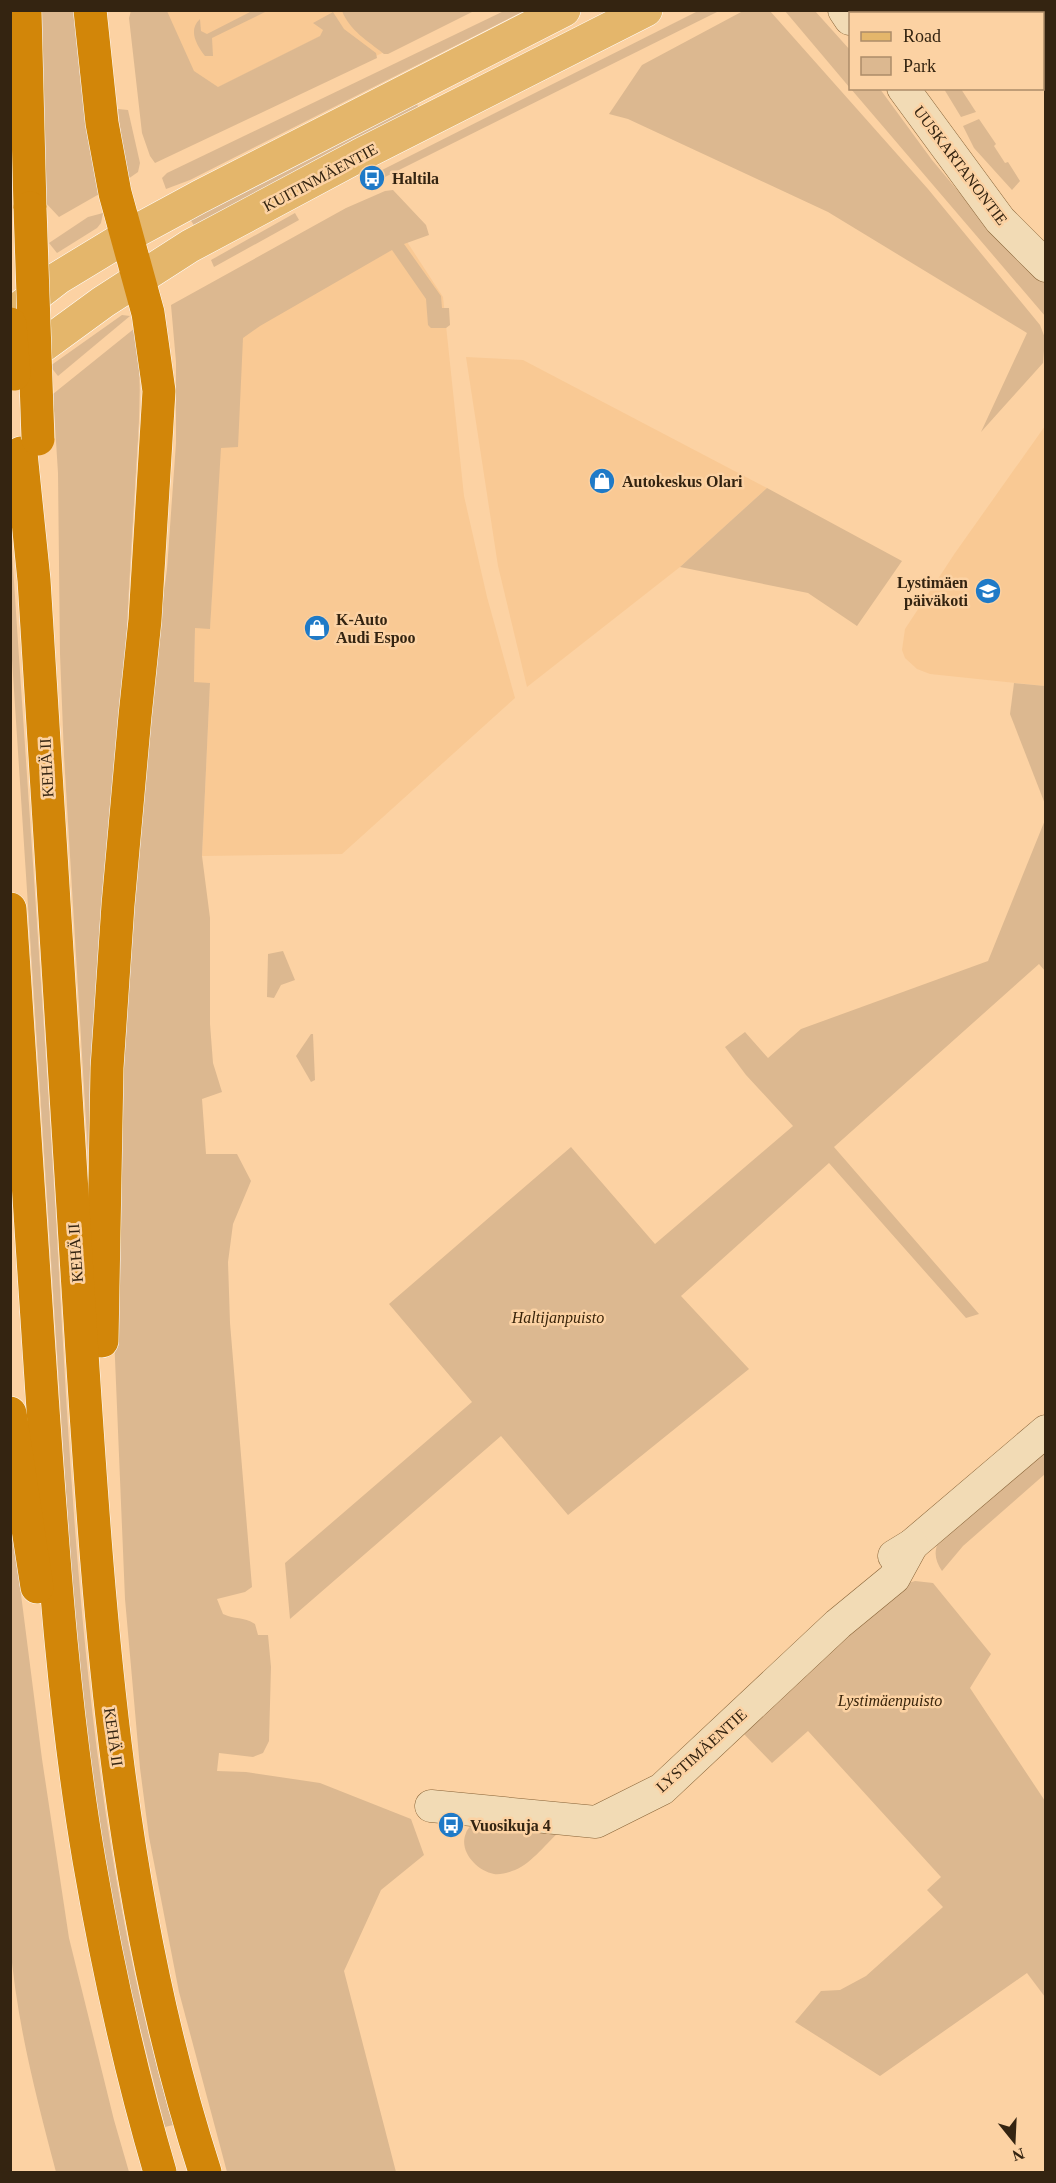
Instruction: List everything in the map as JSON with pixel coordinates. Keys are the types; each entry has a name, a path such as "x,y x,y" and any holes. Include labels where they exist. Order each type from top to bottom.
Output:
{"highway":[{"path":"25,10 30,208 29,446"},
{"path":"90,10 102,123 115,193 152,332 159,391 145,620 120,881 107,1068 101,1317 104,1408 91,1492"},
{"path":"10,324 29,446"},
{"name":"KEHÄ II","path":"29,446 34,580 91,1492 108,1695 132,1867 165,2027 190,2126 205,2172"},
{"path":"10,909 54,1565 71,1729 89,1858 106,1951 126,2043 160,2172"},
{"path":"10,1413 39,1602 71,1729"}],"main road":[{"path":"10,315 58,278 199,196 564,10"},
{"name":"KUITINMÄENTIE","path":"10,370 103,302 190,246 360,155 646,10"}],"street":[{"name":"UUSKARTANONTIE","path":"904,90 1000,220 1046,266"},
{"name":"LYSTIMÄENTIE","path":"431,1806 596,1822 662,1789 838,1624 894,1578 912,1545 1046,1431"}],"shaded area":[{"path":"130,11 470,11 282,101 144,91"},
{"path":"398,228 443,297 464,496 487,597 515,698 342,854 202,856 210,683 194,683 195,627 210,628 227,324"},
{"path":"466,357 523,360 767,488 680,567 527,687 498,566"},
{"name":"Lystimäen päiväkoti","path":"1045,426 1045,686 930,674 917,669 905,658 902,650 905,629 955,553"}],"green space":[{"path":"368,10 474,11 384,54 355,30 342,11 364,12"},
{"path":"506,10 524,11 190,180 166,189 162,178 167,173"},
{"path":"40,11 80,11 101,193 59,217 43,200"},
{"path":"131,11 167,11 194,71 218,87 320,36 323,30 313,23 333,12 344,29 376,53 377,58 155,163 150,156 142,133 129,18"},
{"path":"252,11 267,11 212,38 213,56 205,56 196,42 194,32 196,23 200,19 201,31 207,34"},
{"path":"698,11 719,11 385,177 382,170"},
{"path":"743,11 770,11 928,189 1040,325 1045,338 1043,363 981,432 1027,333 828,212 628,119 609,114 642,65"},
{"path":"785,11 815,11 849,49 849,87"},
{"path":"852,90 881,90 932,160 995,235 1045,283 1045,316"},
{"path":"945,90 962,90 976,112 961,117"},
{"path":"416,100 418,107 406,115 196,228 189,218"},
{"path":"118,109 128,110 140,163 138,172 128,179 125,169"},
{"path":"979,119 996,144 994,146 1005,163 1008,162 1020,181 1012,190 974,148 963,126"},
{"path":"393,190 426,225 429,235 404,244 441,296 442,308 449,308 450,325 446,328 431,328 428,325 426,299 392,250 243,338 238,447 221,448 210,629 195,628 194,682 210,683 202,856 210,918 210,1024 213,1063 222,1092 202,1099 206,1154 237,1154 251,1181 233,1224 228,1262 230,1323 252,1587 245,1592 217,1599 223,1614 251,1622 255,1624 258,1635 268,1635 271,1667 269,1741 263,1753 253,1757 219,1753 217,1771 246,1772 320,1783 411,1819 424,1855 381,1890 344,1971 396,2172 227,2172 179,1992 149,1837 140,1768 125,1599 114,1335 113,1244 143,744 167,569 176,443 176,362 171,305 346,208 385,191"},
{"path":"103,213 101,223 97,228 57,253 49,243 88,217"},
{"path":"295,213 299,220 214,267 211,260"},
{"path":"122,315 130,316 58,376 50,366"},
{"path":"135,328 140,388 139,428 125,679 90,1188 64,756 60,654 58,473 53,394"},
{"path":"767,488 902,561 857,626 808,593 680,567"},
{"path":"10,521 51,1131 69,1447 88,1675 102,1789 120,1902 144,2014 173,2125 165,2127 118,1939 94,1796 74,1615 11,644"},
{"path":"1014,683 1045,686 1045,804 1010,714"},
{"name":"Haltijanpuisto","path":"1045,820 1045,971 1039,964 834,1147 979,1314 966,1318 829,1163 681,1296 749,1369 568,1515 501,1436 290,1619 285,1563 472,1402 389,1304 571,1147 655,1244 793,1126 746,1075 725,1047 745,1032 768,1058 801,1029 988,961"},
{"path":"283,951 295,980 281,985 274,998 267,997 268,954"},
{"path":"313,1034 315,1080 311,1082 296,1056"},
{"path":"1045,1450 1045,1474 963,1546 942,1571 936,1558 937,1545"},
{"path":"10,1508 42,1759 69,1938 129,2172 56,2172 22,2029 10,1941"},
{"name":"Lystimäenpuisto","path":"915,1581 933,1583 991,1654 970,1688 1045,1801 1045,1997 1027,1973 880,2076 795,2022 821,1991 840,1990 866,1976 943,1907 927,1890 941,1877 808,1731 772,1763 741,1731 905,1584"},
{"path":"474,1822 558,1833 525,1865 508,1872 494,1874 481,1869 467,1853 464,1840"}],"place":[{"name":"Haltila","path":"372,178"},
{"name":"Autokeskus Olari","path":"602,481"},
{"name":"Lystimäen päiväkoti","path":"988,591"},
{"name":"K-Auto Audi Espoo","path":"317,628"},
{"name":"Vuosikuja 4","path":"451,1825"}]}
